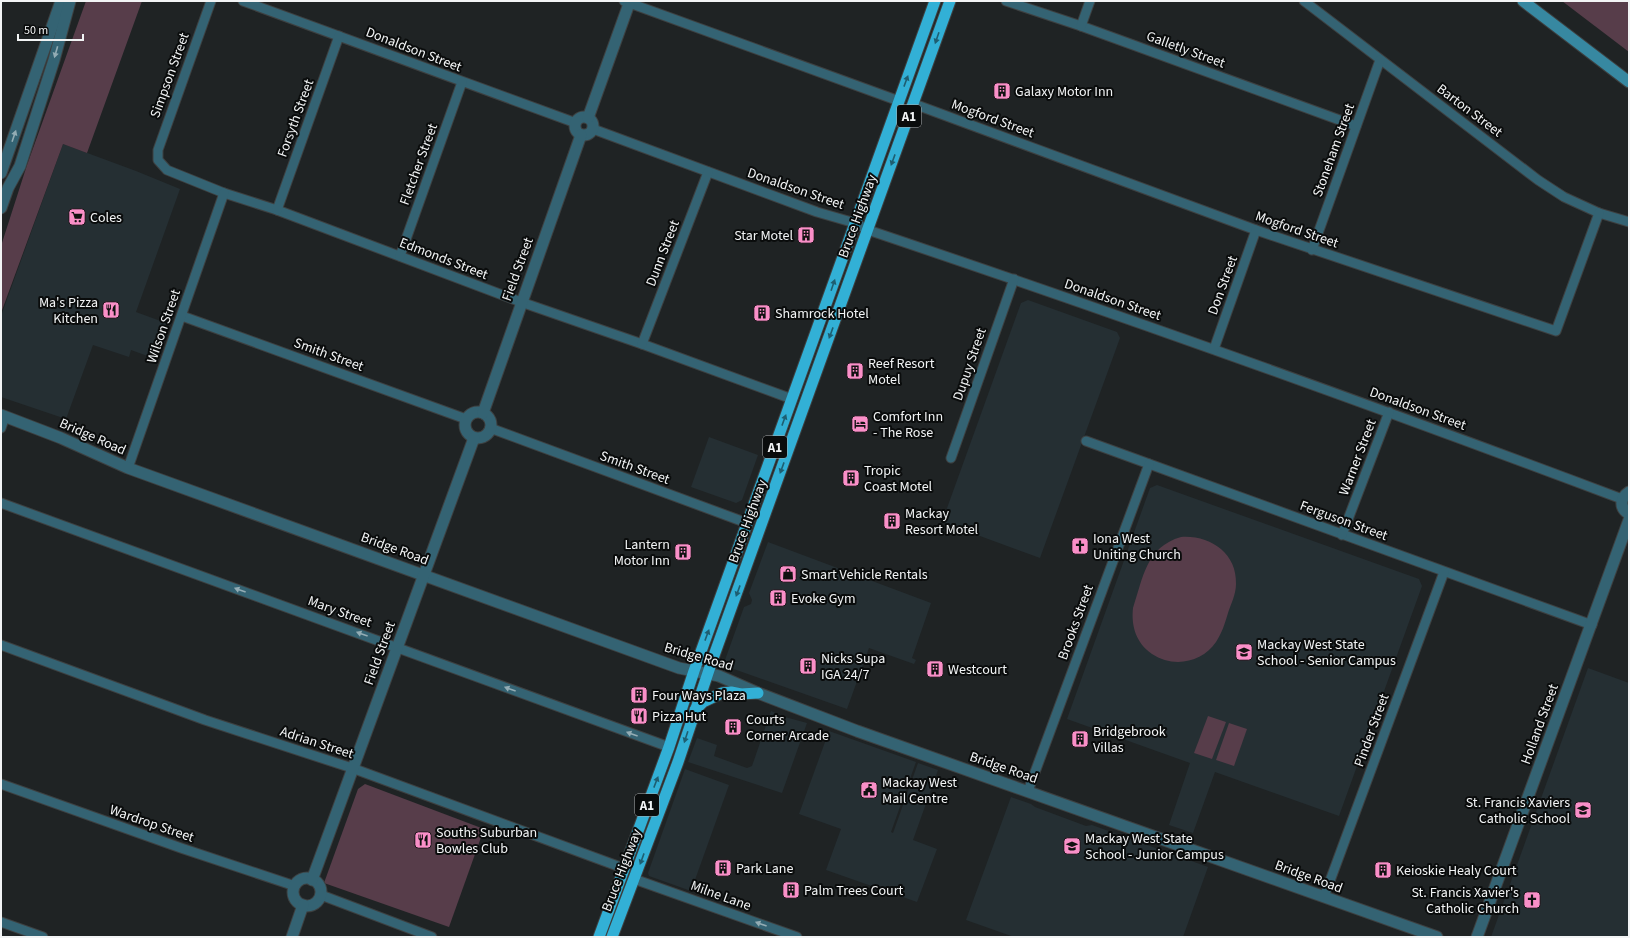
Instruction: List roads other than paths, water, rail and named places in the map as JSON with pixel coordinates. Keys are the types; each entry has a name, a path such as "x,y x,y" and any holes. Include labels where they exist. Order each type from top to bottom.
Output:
{"highway":[{"name":"Bruce Highway","path":"598,937 669,747 694,671 935,1"},
{"name":"Bruce Highway","path":"612,937 678,762 695,710 950,1"},
{"path":"695,710 703,702 722,693 758,693"}],"main road":[{"path":"1523,1 1629,82"}],"street":[{"path":"1,173 61,1"},
{"path":"1,208 8,188 20,166 70,1"},
{"name":"Simpson Street","path":"158,160 158,150 161,140 211,1"},
{"name":"Donaldson Street","path":"243,1 576,123"},
{"name":"Galletly Street","path":"1006,1 1081,26 1356,126"},
{"path":"1081,26 1090,1"},
{"name":"Barton Street","path":"1304,1 1538,180 1564,197 1599,213 1629,222"},
{"path":"588,118 628,2 899,102"},
{"name":"Forsyth Street","path":"277,210 340,36"},
{"name":"Stoneham Street","path":"1312,250 1380,60"},
{"name":"Fletcher Street","path":"400,256 462,82"},
{"name":"Mogford Street","path":"914,104 1312,250 1556,331 1599,213"},
{"path":"581,118 588,118 593,124 593,129 589,134 581,135 576,130 576,123 581,118"},
{"name":"Donaldson Street","path":"593,129 817,212 855,223 868,230 1214,349 1626,496"},
{"name":"Field Street","path":"483,413 581,135"},
{"name":"Edmonds Street","path":"158,160 167,170 224,193 277,210 521,302 642,344 792,399"},
{"name":"Dunn Street","path":"642,344 708,172"},
{"name":"Wilson Street","path":"128,468 224,193"},
{"name":"Don Street","path":"1214,349 1256,230"},
{"name":"Dupuy Street","path":"951,458 1014,279"},
{"name":"Smith Street","path":"182,316 466,419"},
{"name":"Warner Street","path":"1342,535 1389,412"},
{"path":"473,413 483,413 489,420 490,428 487,434 483,437 474,438 468,434 465,430 466,419 473,413"},
{"path":"1,428 3,415"},
{"name":"Bridge Road","path":"3,415 61,438 128,468 679,668 719,676 758,693 857,731 1436,937"},
{"name":"Smith Street","path":"490,428 747,523"},
{"name":"Field Street","path":"312,880 474,438"},
{"name":"Ferguson Street","path":"1086,441 1592,625"},
{"name":"Brooks Street","path":"1028,791 1148,464"},
{"path":"1626,496 1622,508 1629,514"},
{"name":"Mary Street","path":"1,503 669,747"},
{"name":"Holland Street","path":"1477,937 1629,520"},
{"name":"Pinder Street","path":"1324,897 1444,572"},
{"name":"Adrian Street","path":"1,645 205,720 352,768 623,868"},
{"name":"Wardrop Street","path":"1,784 295,886"},
{"path":"302,879 312,880 320,886 321,895 317,902 312,905 303,905 294,897 293,892 295,886 302,879"},
{"name":"Milne Lane","path":"634,879 797,937"},
{"path":"321,895 432,937"},
{"path":"292,937 303,905"},
{"path":"1,922 43,937"}],"place":[{"name":"Galaxy Motor Inn","path":"1002,91"},
{"name":"Coles","path":"77,217"},
{"name":"Star Motel","path":"806,235"},
{"name":"Ma's Pizza Kitchen","path":"111,310"},
{"name":"Shamrock Hotel","path":"762,313"},
{"name":"Reef Resort Motel","path":"855,371"},
{"name":"Comfort Inn - The Rose","path":"860,424"},
{"name":"Tropic Coast Motel","path":"851,478"},
{"name":"Mackay Resort Motel","path":"892,521"},
{"name":"Iona West Uniting Church","path":"1080,546"},
{"name":"Lantern Motor Inn","path":"683,552"},
{"name":"Smart Vehicle Rentals","path":"788,574"},
{"name":"Evoke Gym","path":"778,598"},
{"name":"Mackay West State School - Senior Campus","path":"1244,652"},
{"name":"Nicks Supa IGA 24/7","path":"808,666"},
{"name":"Westcourt","path":"935,669"},
{"name":"Four Ways Plaza","path":"639,695"},
{"name":"Pizza Hut","path":"639,716"},
{"name":"Courts Corner Arcade","path":"733,727"},
{"name":"Bridgebrook Villas","path":"1080,739"},
{"name":"Mackay West Mail Centre","path":"869,790"},
{"name":"St. Francis Xaviers Catholic School","path":"1583,810"},
{"name":"Souths Suburban Bowles Club","path":"423,840"},
{"name":"Mackay West State School - Junior Campus","path":"1072,846"},
{"name":"Park Lane","path":"723,868"},
{"name":"Keioskie Healy Court","path":"1383,870"},
{"name":"Palm Trees Court","path":"791,890"},
{"name":"St. Francis Xavier's Catholic Church","path":"1532,900"}]}
